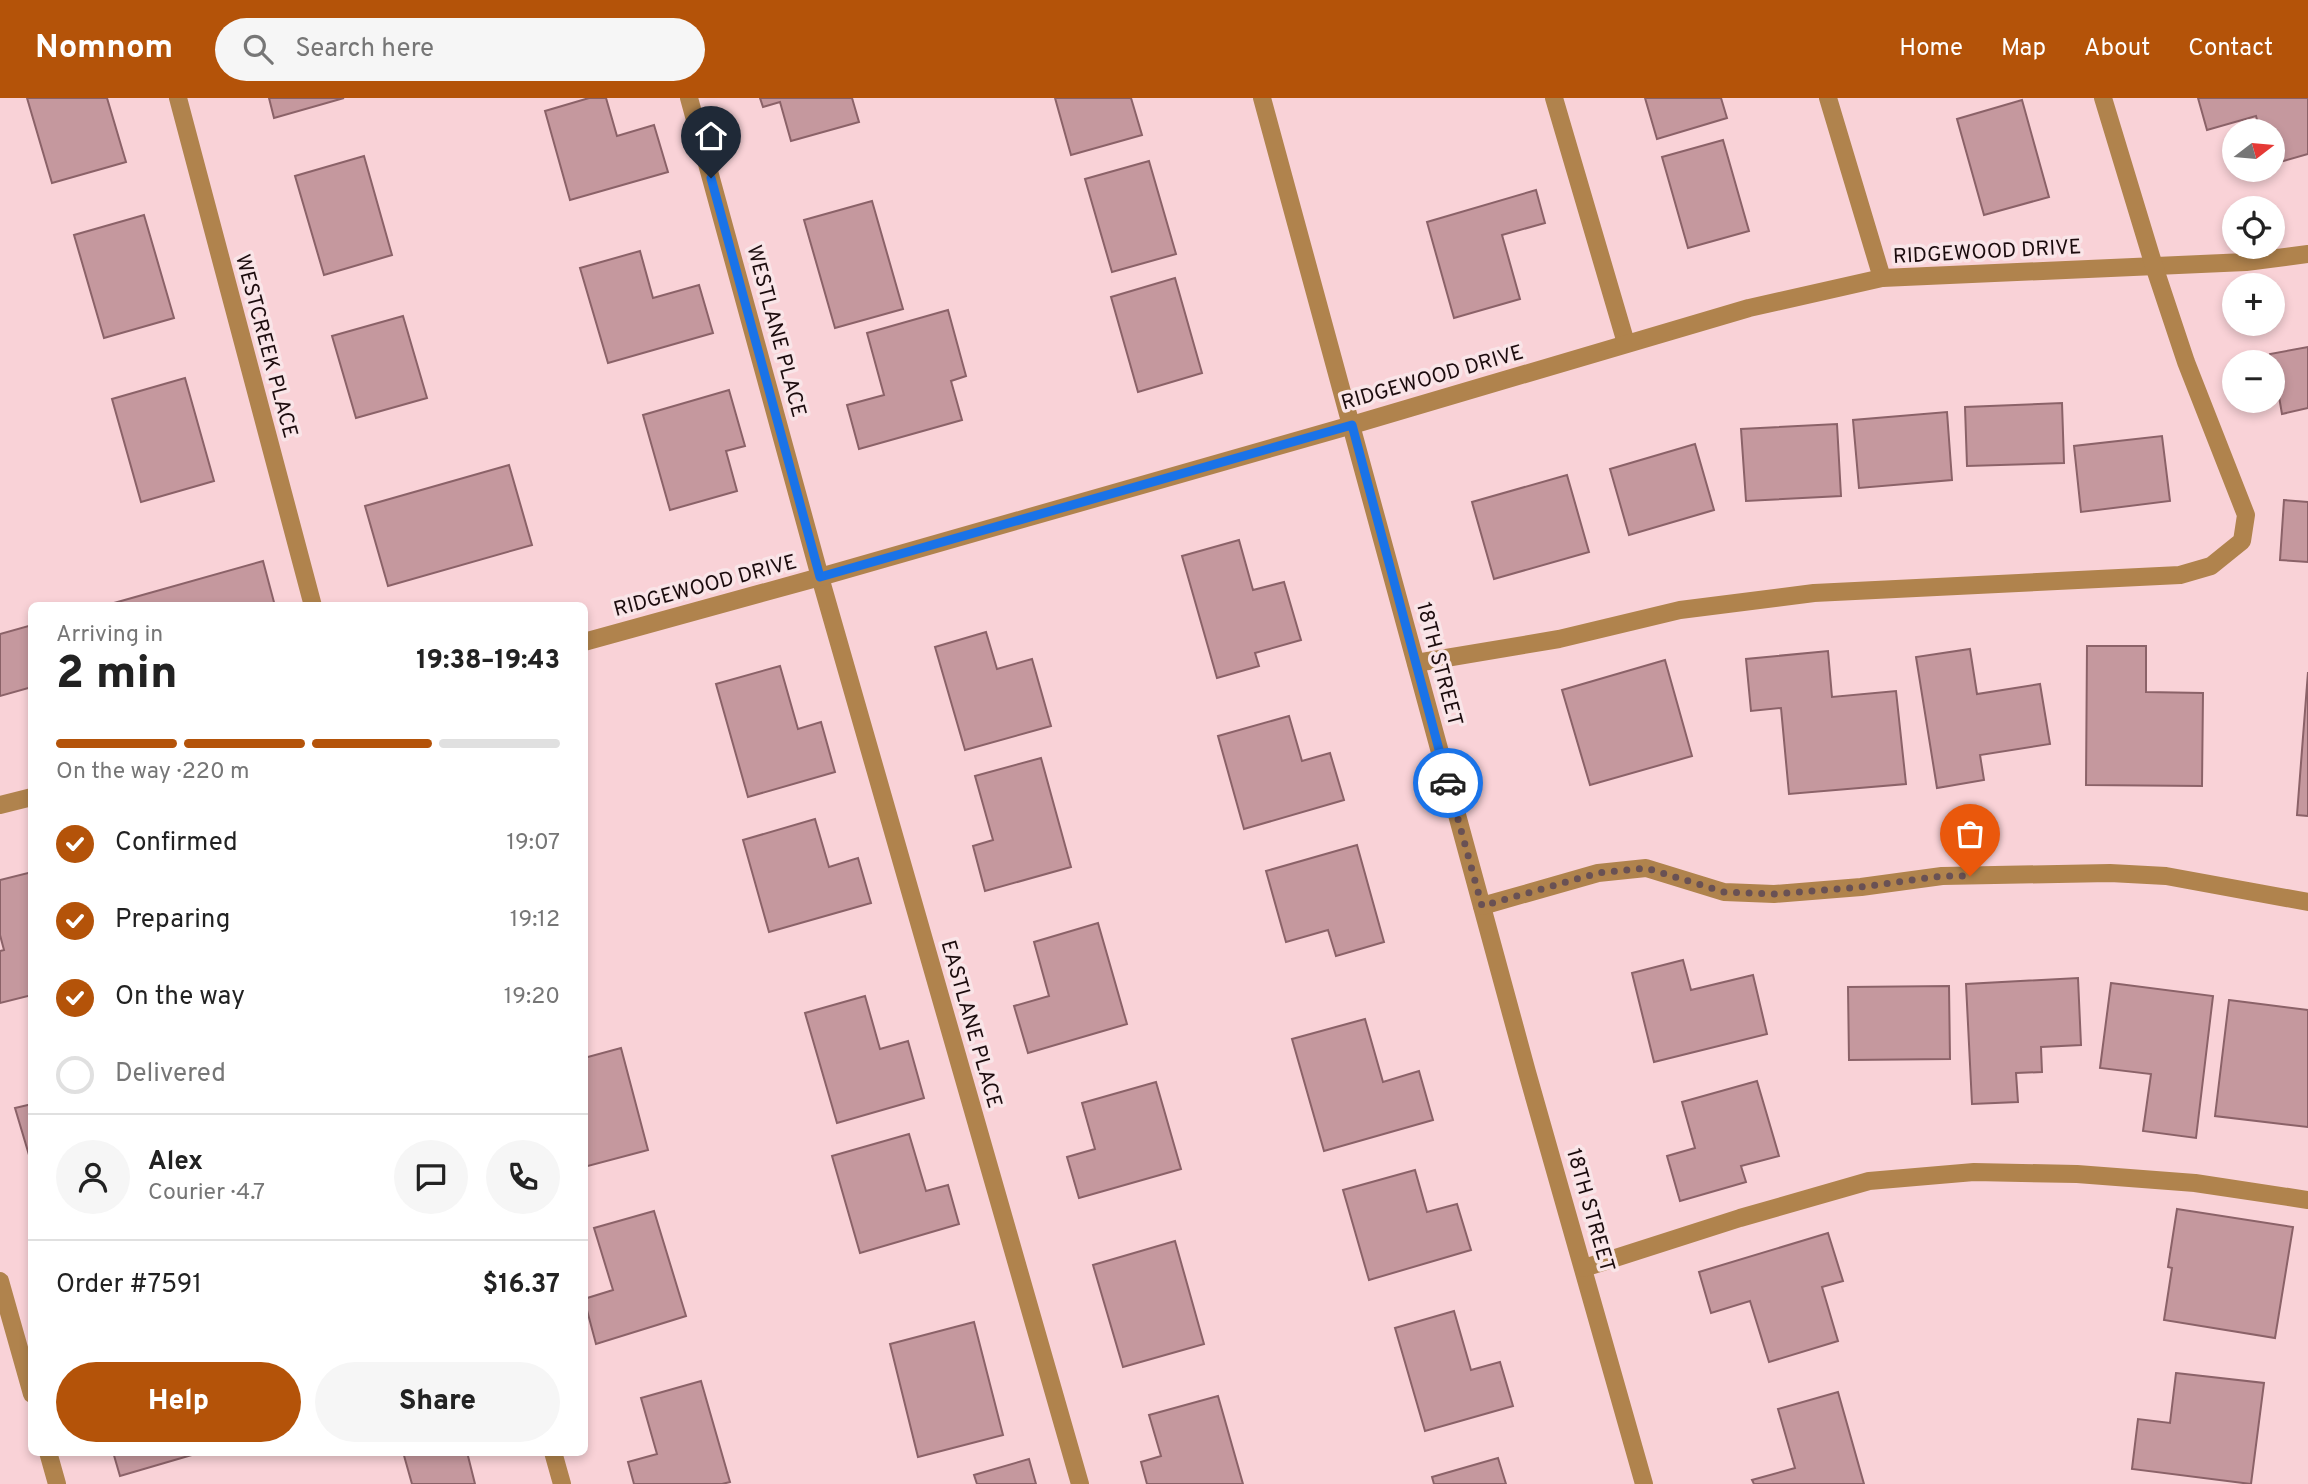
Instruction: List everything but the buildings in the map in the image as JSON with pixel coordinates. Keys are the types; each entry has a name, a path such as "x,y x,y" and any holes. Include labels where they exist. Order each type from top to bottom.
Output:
{"street":[{"name":"WESTCREEK PLACE","path":"178,98 312,602"},
{"name":"WESTLANE PLACE","path":"689,98 820,577"},
{"name":"18TH STREET","path":"1262,98 1482,906 1644,1484"},
{"path":"1554,98 1626,343"},
{"path":"1828,98 1882,278"},
{"path":"1416,663 1559,639 1681,610 1814,593 2180,575 2211,566 2242,541 2246,515 2186,362 2103,98"},
{"name":"RIDGEWOOD DRIVE","path":"588,641 1352,425 1749,308 1882,278 2246,262 2308,254"},
{"name":"EASTLANE PLACE","path":"820,577 1080,1484"},
{"path":"0,806 28,798"},
{"path":"1482,906 1598,873 1646,868 1724,892 1774,894 1861,887 1942,876 2110,873 2166,876 2308,902"},
{"path":"1584,1268 1740,1218 1869,1181 1973,1172 2077,1174 2195,1183 2308,1200"},
{"path":"0,1281 28,1380"},
{"path":"49,1456 57,1484"},
{"path":"554,1456 562,1484"}],"way so far":[{"path":"1448,783 1482,906 1598,873 1646,868 1724,892 1774,894 1861,887 1942,876 1970,876"}],"route":[{"path":"711,178 820,577 1352,425 1448,783"}]}
